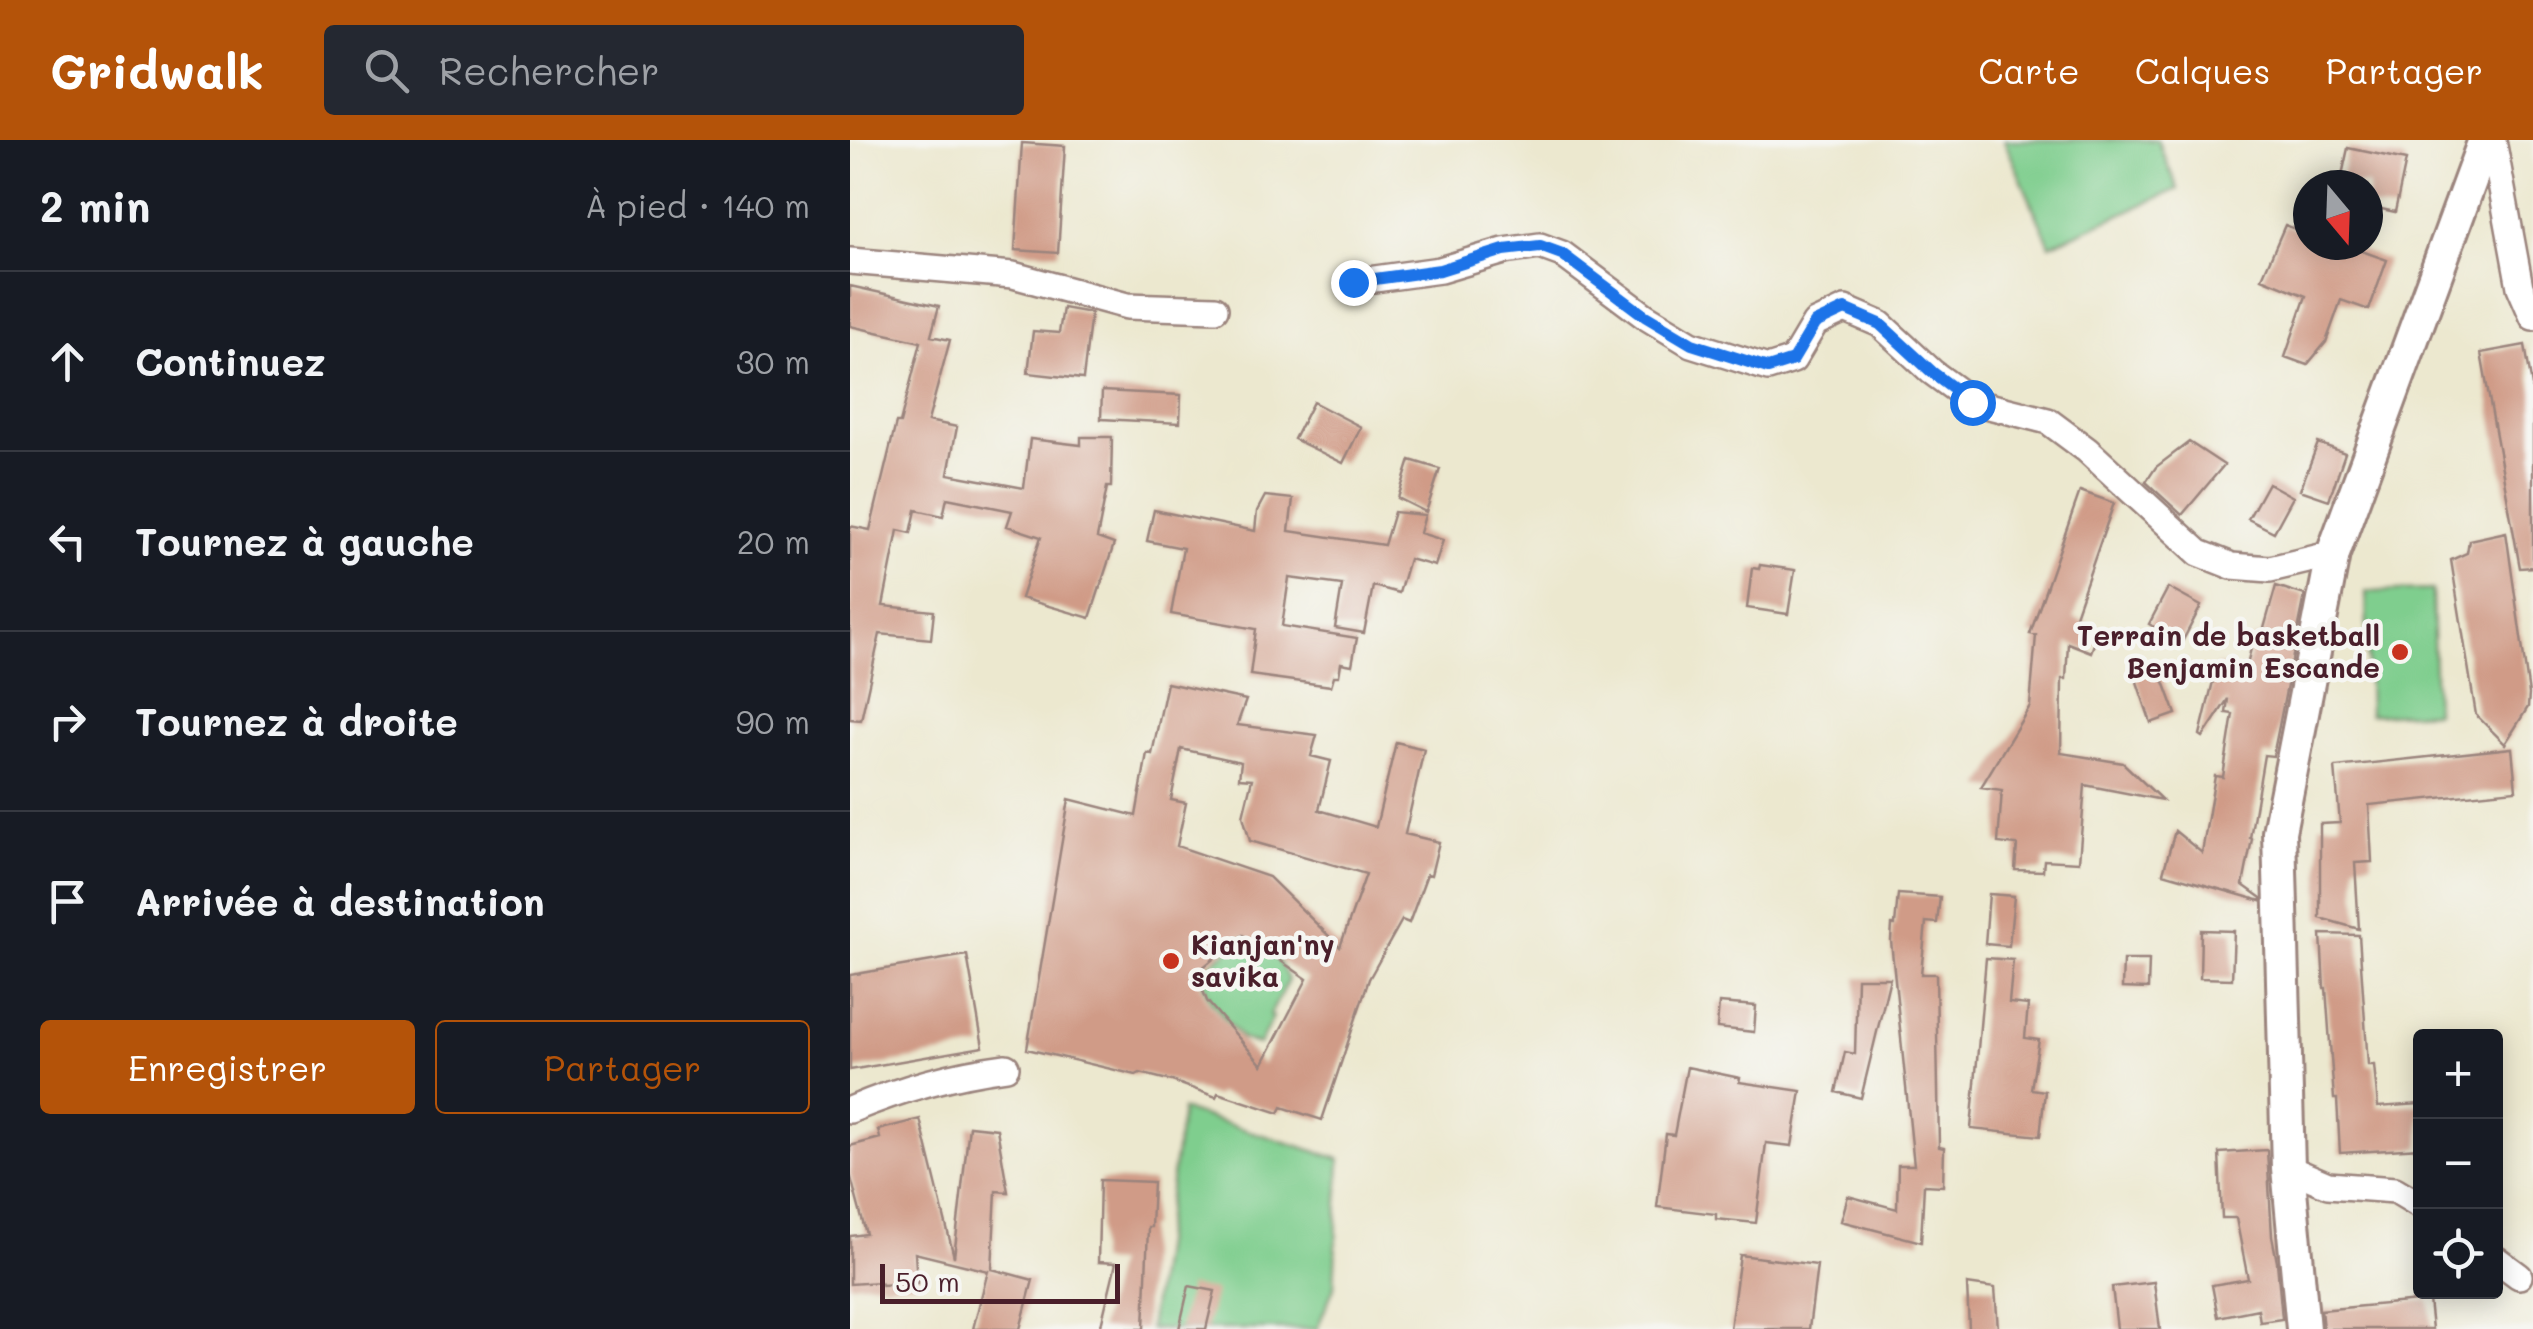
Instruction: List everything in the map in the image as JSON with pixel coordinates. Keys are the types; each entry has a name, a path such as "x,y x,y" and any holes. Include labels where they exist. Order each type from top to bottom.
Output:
{"street":[{"path":"2303,1329 2288,1168 2278,832 2333,554 2485,140"},
{"path":"2493,140 2520,286 2533,317"},
{"path":"1353,282 1440,270 1504,250 1540,246 1562,254 1645,316 1692,344 1768,368 1793,360 1815,323 1845,309 1880,324 1972,402 2048,421 2087,450 2199,553 2232,566 2270,569 2333,554"},
{"path":"850,261 1013,275 1127,306 1215,309"},
{"path":"850,1110 961,1073 1006,1067"},
{"path":"2288,1168 2328,1185 2395,1190 2413,1202"},
{"path":"2503,1263 2519,1276"}],"green space":[{"path":"2004,140 2157,140 2178,189 2050,245"},
{"name":"Terrain de basketball Benjamin Escande","path":"2432,590 2435,712 2369,715 2366,592"},
{"path":"1252,937 1274,956 1288,980 1259,1045 1242,1039 1210,1000 1202,980 1204,969 1244,938"},
{"path":"1182,1110 1340,1159 1334,1287 1317,1329 1149,1329"}],"building":[{"path":"1022,143 1065,146 1058,253 1015,250"},
{"path":"2348,148 2406,160 2395,212 2383,209 2383,170 2343,170"},
{"path":"2285,225 2293,228 2293,260 2387,260 2369,310 2341,300 2326,342 2307,365 2285,357 2306,296 2262,278"},
{"path":"850,286 939,306 931,336 950,340 928,421 957,427 948,474 1024,488 1030,439 1081,445 1081,437 1112,437 1111,487 1107,487 1097,538 1114,544 1090,618 1021,598 1041,537 1007,526 1012,511 947,498 943,516 916,510 911,533 898,530 883,606 934,611 931,639 880,634 861,720 850,719 850,526 870,530 921,342 850,326"},
{"path":"1063,308 1091,313 1083,379 1028,373 1033,331 1059,333"},
{"path":"2525,345 2533,392 2533,567 2520,568 2481,353"},
{"path":"1102,391 1181,395 1180,423 1101,419"},
{"path":"1313,402 1361,427 1343,463 1294,439"},
{"path":"2189,442 2224,465 2182,515 2146,482 2156,467"},
{"path":"2318,443 2345,453 2329,500 2300,490"},
{"path":"1410,460 1440,469 1426,512 1398,498"},
{"path":"2268,483 2293,497 2274,532 2248,519"},
{"path":"2080,491 2114,503 2074,618 2100,628 2091,652 2068,643 2066,679 2062,679 2061,753 2123,763 2162,800 2085,785 2079,862 2044,860 2043,871 2015,870 2017,845 1998,843 2002,790 1981,787 2030,706 2036,635 2030,634"},
{"path":"1265,496 1293,499 1289,531 1384,545 1394,512 1425,515 1420,533 1443,540 1435,566 1409,559 1399,593 1373,586 1364,633 1335,628 1342,585 1289,578 1282,626 1357,638 1352,665 1341,663 1339,676 1334,676 1331,686 1250,675 1256,629 1171,614 1183,548 1147,541 1154,510 1255,531 1257,511"},
{"path":"2506,532 2529,694 2528,707 2505,744 2476,715 2451,560 2467,553 2469,540"},
{"path":"1760,565 1795,570 1788,614 1747,608 1752,568 1759,569"},
{"path":"2276,586 2305,595 2273,756 2264,755 2243,885 2261,901 2163,873 2175,831 2202,853 2215,776 2223,777 2233,714 2226,713 2228,699 2203,737 2200,735 2217,665 2245,672 2254,637 2261,639"},
{"path":"2168,588 2201,606 2182,642 2149,624"},
{"path":"2159,668 2176,714 2151,723 2135,676"},
{"path":"1167,683 1246,700 1237,725 1317,735 1311,756 1331,761 1319,810 1376,827 1396,742 1424,749 1405,834 1439,842 1431,875 1427,874 1409,923 1402,920 1369,979 1322,1120 1282,1107 1279,1113 1172,1081 1027,1049 1069,799 1136,816 1147,753 1152,754","holes":["1181,749 1241,762 1239,778 1252,779 1243,816 1250,841 1366,874 1340,947 1269,877 1177,846 1186,803 1171,800","1243,935 1307,979 1262,1065 1207,1001 1196,973"]},
{"path":"2512,748 2516,790 2369,805 2372,862 2355,863 2359,929 2320,918 2320,824 2340,823 2335,767"},
{"path":"1898,894 1940,897 1937,923 1926,922 1921,974 1936,974 1943,1186 1924,1185 1921,1242 1841,1221 1848,1196 1897,1209 1898,1165 1914,1165 1891,941"},
{"path":"1989,894 2014,896 2009,946 1985,944"},
{"path":"2201,930 2234,931 2232,979 2200,978"},
{"path":"2321,934 2359,935 2368,1065 2374,1065 2378,1107 2413,1104 2413,1148 2340,1153"},
{"path":"967,955 983,1047 850,1070 850,975"},
{"path":"1986,958 2013,960 2009,1003 2028,1005 2025,1038 2039,1040 2031,1089 2045,1091 2040,1136 1971,1129"},
{"path":"2123,960 2149,960 2148,989 2122,988"},
{"path":"1857,978 1890,978 1861,1098 1836,1092 1845,1052 1855,1054"},
{"path":"1719,1003 1756,1006 1754,1032 1717,1028"},
{"path":"1687,1067 1740,1078 1739,1082 1801,1091 1792,1146 1766,1143 1756,1223 1657,1207 1666,1134 1674,1135"},
{"path":"920,1119 954,1257 969,1126 997,1129 1008,1192 996,1191 992,1269 1033,1280 1020,1329 973,1329 988,1271 915,1253 917,1283 850,1284 850,1236 866,1234 850,1174 850,1146 880,1138 878,1130"},
{"path":"2267,1150 2282,1319 2260,1322 2258,1309 2218,1317 2212,1285 2248,1279 2236,1218 2222,1218 2219,1153"},
{"path":"1100,1180 1153,1182 1144,1329 1100,1329 1116,1263 1098,1262"},
{"path":"1740,1255 1817,1265 1809,1329 1730,1329"},
{"path":"2154,1282 2160,1329 2117,1329 2112,1287"},
{"path":"1967,1284 1995,1288 1998,1329 1969,1329"},
{"path":"1189,1286 1215,1291 1206,1329 1179,1329"},
{"path":"2429,1300 2432,1329 2323,1329 2321,1310"}],"place":[{"name":"Terrain de basketball Benjamin Escande","path":"2400,652"},
{"name":"Kianjan'ny savika","path":"1171,961"}],"route":[{"path":"1353,282 1440,270 1504,250 1540,246 1562,254 1645,316 1692,344 1768,368 1793,360 1815,323 1845,309 1880,324 1972,402"}]}
